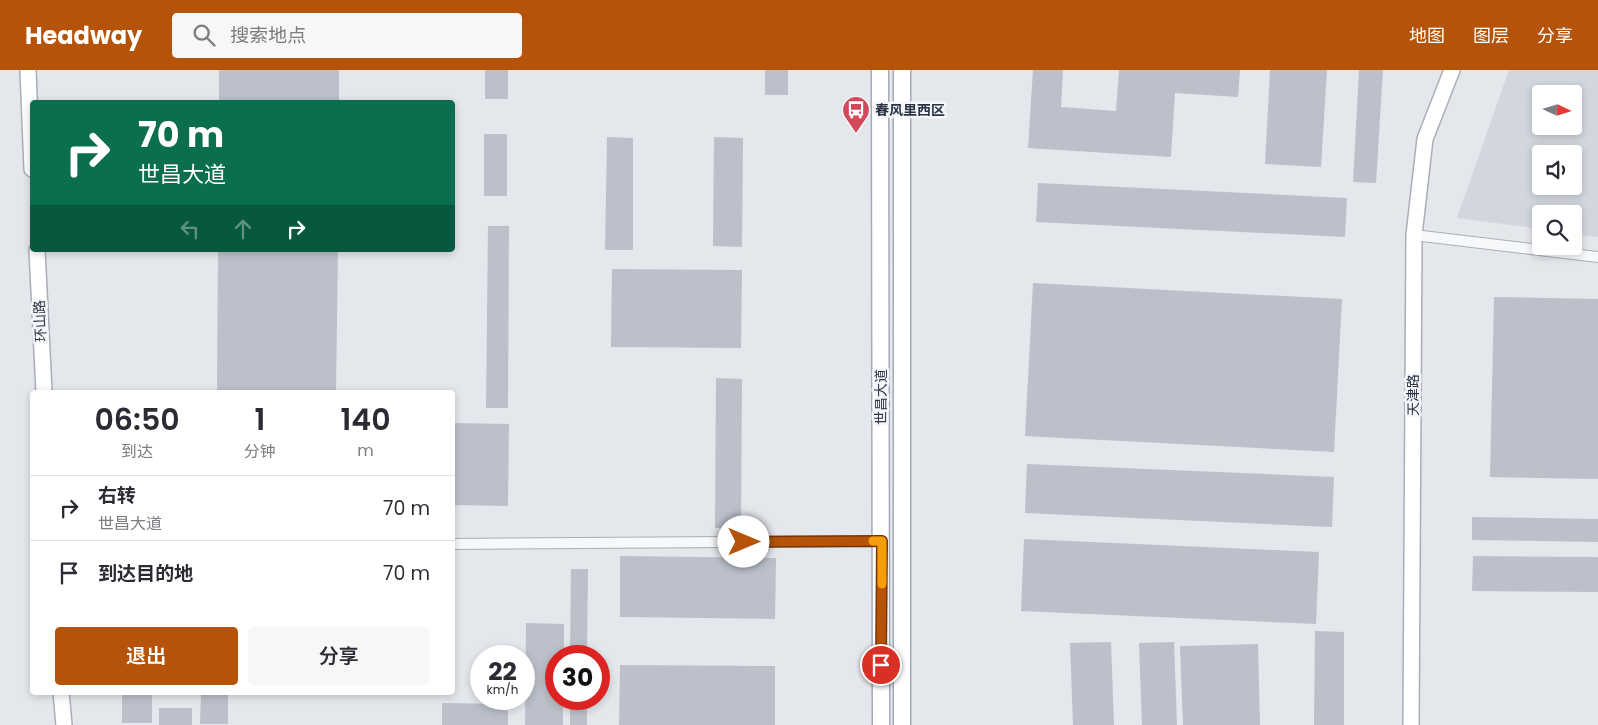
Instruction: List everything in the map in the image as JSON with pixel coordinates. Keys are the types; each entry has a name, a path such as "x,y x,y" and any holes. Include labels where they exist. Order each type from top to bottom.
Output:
{"main road":[{"path":"28,70 30,120"},
{"name":"世昌大道","path":"880,70 881,725"},
{"name":"世昌大道","path":"902,70 902,725"},
{"name":"天津路","path":"1411,725 1414,235 1425,139 1452,70"},
{"name":"环山路","path":"36,252 44,390"},
{"path":"62,695 64,725"}],"street":[{"path":"1414,235 1598,257"},
{"path":"455,544 882,541"}],"shaded area":[{"path":"1509,70 1598,70 1598,237 1582,235 1582,205 1532,205 1532,228 1457,218"}],"building":[{"path":"219,70 339,70 339,100 219,100"},
{"path":"485,70 508,70 508,99 485,99"},
{"path":"765,70 788,70 788,95 765,95"},
{"path":"1033,70 1063,70 1061,107 1116,111 1119,70 1240,70 1238,97 1175,93 1171,157 1028,148"},
{"path":"1270,70 1327,70 1321,167 1265,164"},
{"path":"1359,70 1383,70 1376,183 1353,182"},
{"path":"484,134 507,134 507,196 484,196"},
{"path":"607,137 633,138 633,250 605,250"},
{"path":"714,137 743,138 742,247 713,246"},
{"path":"1038,183 1347,198 1345,237 1036,222"},
{"path":"488,226 509,226 508,408 486,408"},
{"path":"218,252 338,252 336,390 217,390"},
{"path":"612,269 742,270 741,348 611,347"},
{"path":"1033,283 1342,299 1334,452 1025,436"},
{"path":"1494,297 1598,299 1598,479 1490,477"},
{"path":"716,378 742,379 741,528 715,528"},
{"path":"455,423 509,424 508,506 455,505"},
{"path":"1027,464 1334,477 1332,527 1025,513"},
{"path":"1472,517 1598,519 1598,542 1472,540"},
{"path":"1024,539 1319,552 1316,624 1021,611"},
{"path":"620,556 776,558 775,619 620,617"},
{"path":"1473,556 1598,557 1598,592 1472,591"},
{"path":"571,569 588,569 587,645 570,645"},
{"path":"526,623 564,624 564,645 545,645 545,710 563,710 563,725 525,725 525,710 535,710 535,645 526,645"},
{"path":"1315,631 1344,632 1344,725 1314,725"},
{"path":"1111,642 1114,725 1073,725 1070,643"},
{"path":"1174,642 1177,725 1142,725 1139,643"},
{"path":"1258,644 1260,725 1183,725 1180,646"},
{"path":"620,665 775,666 775,725 619,725"},
{"path":"122,695 152,695 152,723 122,723"},
{"path":"201,695 228,695 228,724 200,724"},
{"path":"442,703 470,703 470,710 508,710 508,725 442,725"},
{"path":"159,708 192,708 192,725 159,725"},
{"path":"570,710 587,710 587,725 570,725"}],"slow traffic":[{"path":"873,541 882,541 882,584"}],"place":[{"name":"春风里西区","path":"856,134"}],"route":[{"path":"744,542 882,541 881,665"}]}
